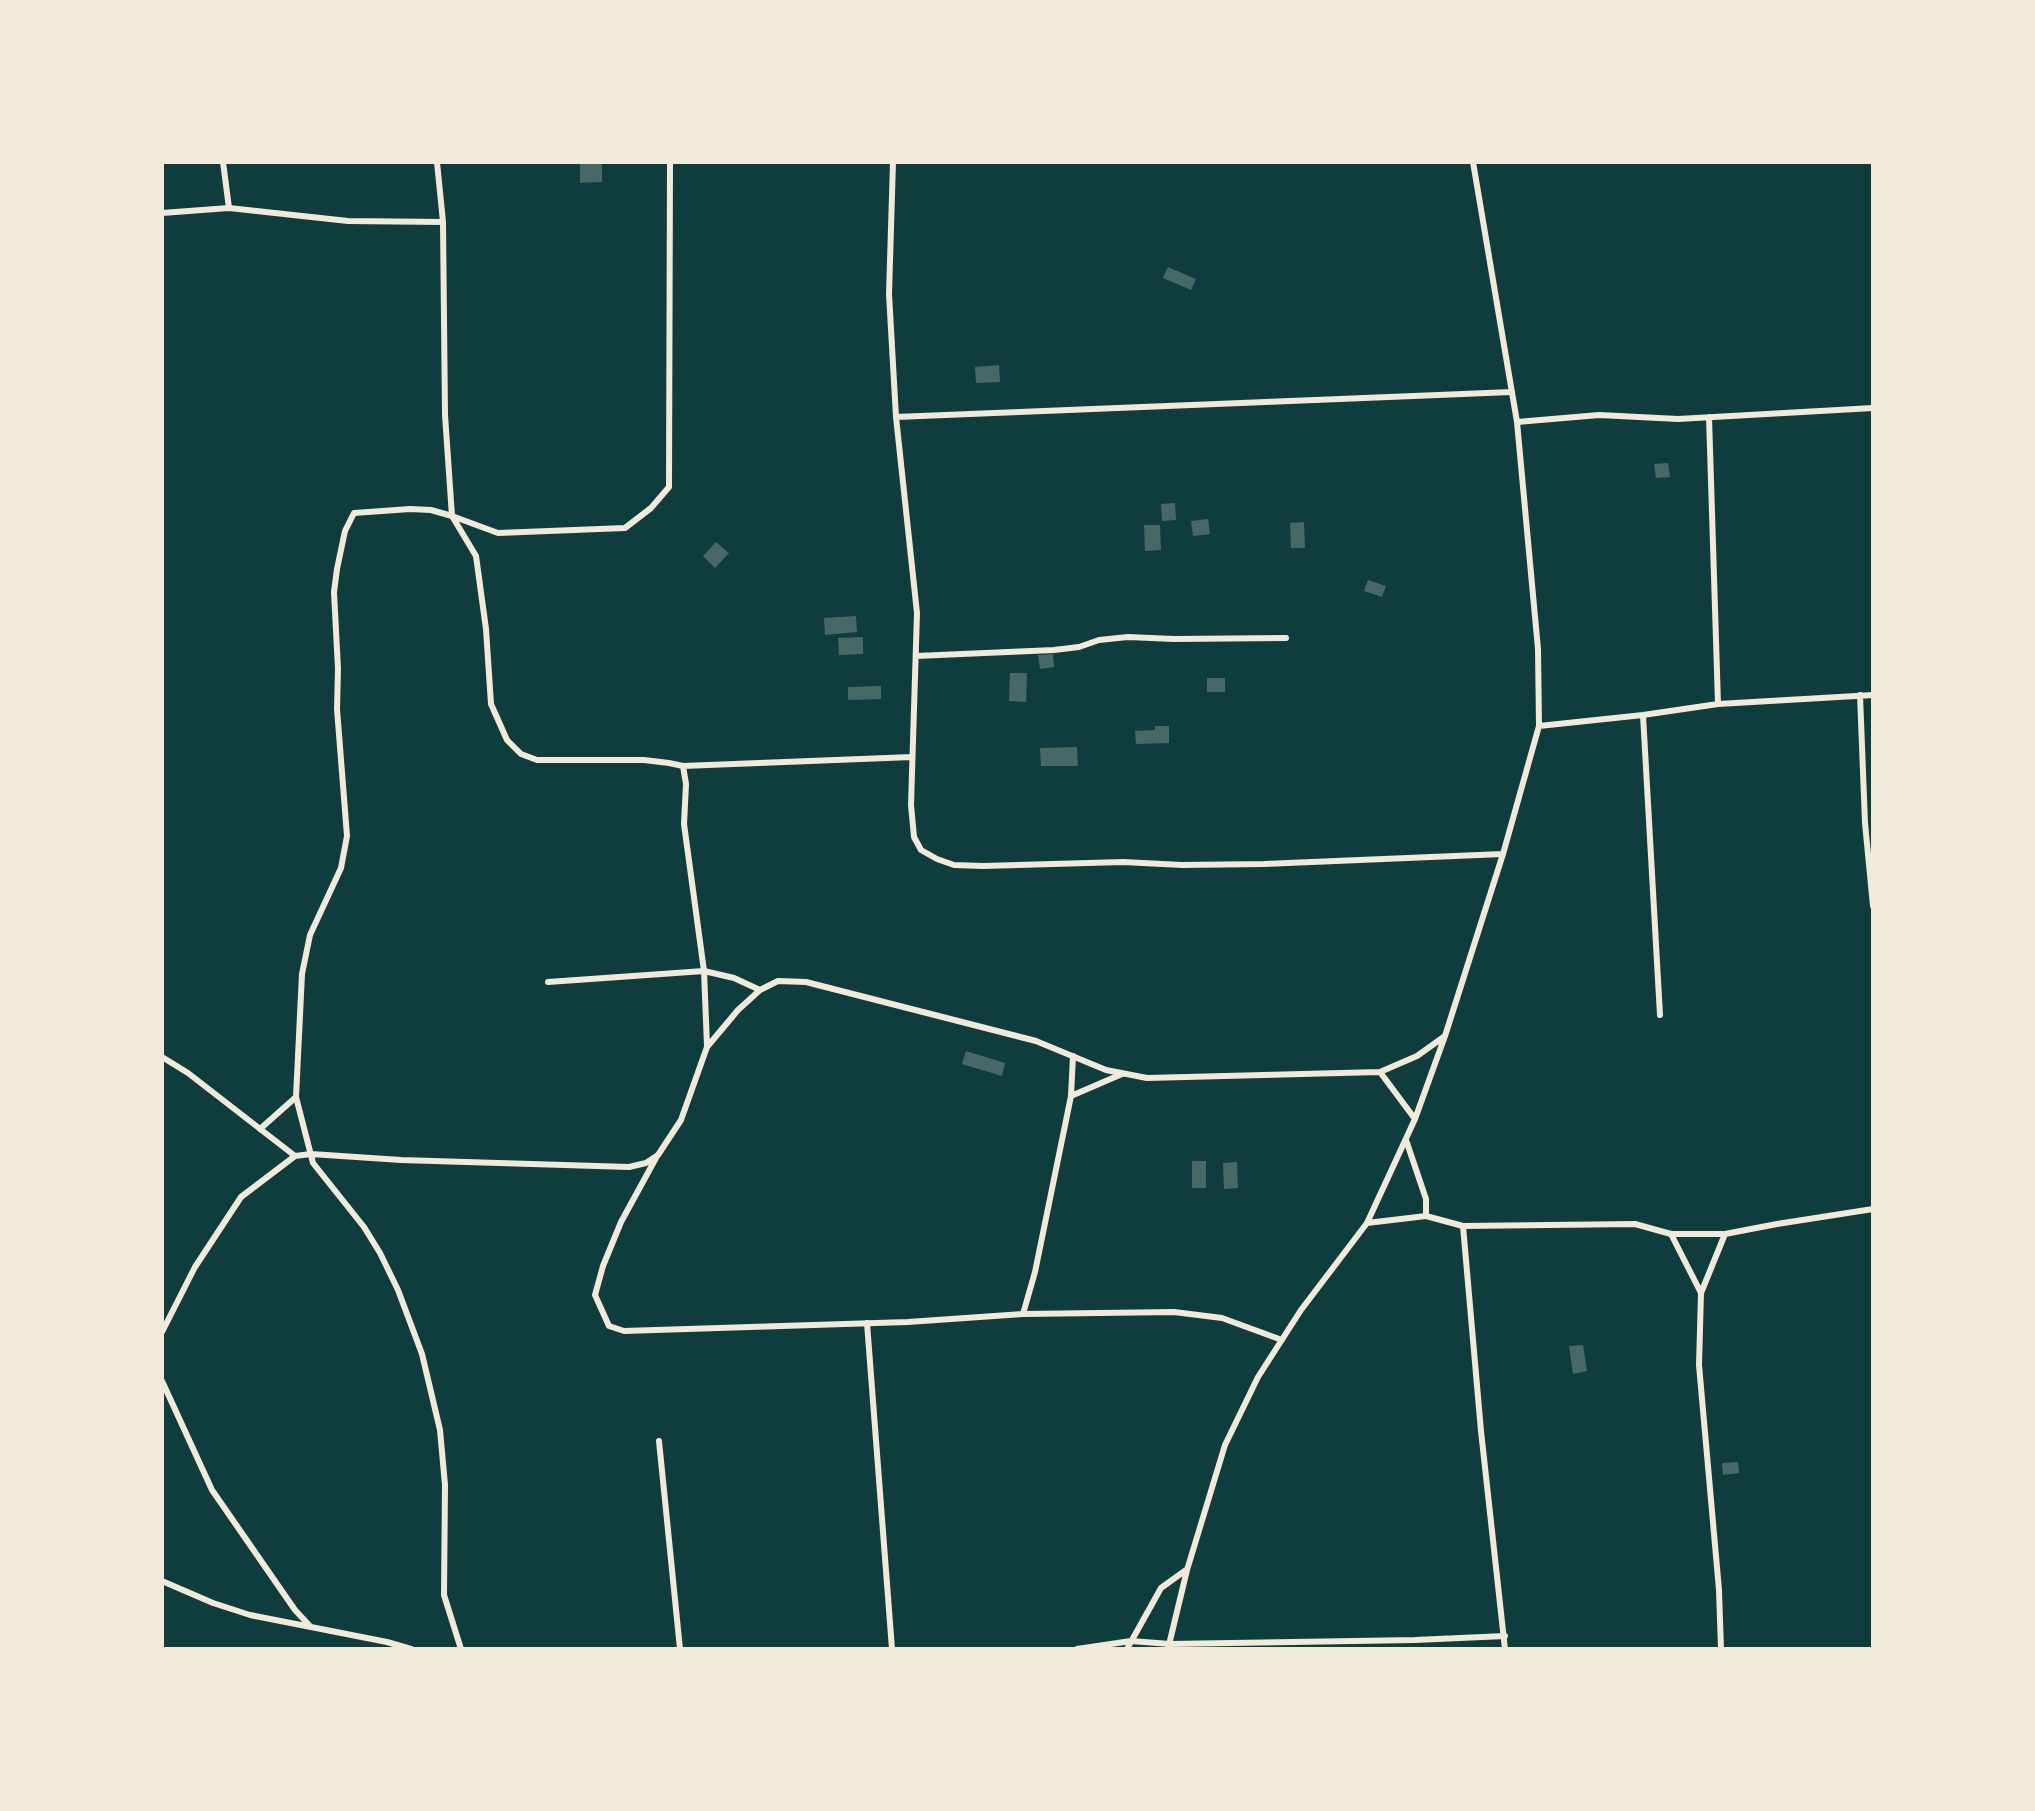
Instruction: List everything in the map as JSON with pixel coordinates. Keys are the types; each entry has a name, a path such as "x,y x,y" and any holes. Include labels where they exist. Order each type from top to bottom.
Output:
{"street":[{"path":"223,162 229,208"},
{"path":"437,162 443,222 445,415 452,516 476,556 486,628 491,704 507,740 521,754 537,760 644,760 683,766 912,757"},
{"path":"461,1649 444,1595 445,1485 440,1430 422,1354 398,1290 380,1253 364,1227 319,1172 311,1154 296,1097 302,974 310,935 341,868 347,836 337,709 338,669 334,592 337,569 345,531 354,513 410,509 431,510 498,533 625,528 651,508 669,487 670,162"},
{"path":"893,162 889,294 896,417 917,613 911,805 914,837 921,850 954,865 1123,862 1182,865 1264,864 1503,854"},
{"path":"1169,1647 1186,1570 1225,1445 1258,1377 1301,1310 1367,1223 1415,1119 1445,1036 1503,854 1539,726 1538,650 1517,422 1473,162"},
{"path":"162,213 229,208 348,221 443,222"},
{"path":"896,417 1512,392"},
{"path":"1517,422 1599,415 1678,419 1873,408"},
{"path":"1709,417 1718,704"},
{"path":"916,656 1054,650 1079,647 1099,640 1128,637 1286,638"},
{"path":"1860,695 1865,823 1873,906"},
{"path":"1539,726 1718,704 1873,695"},
{"path":"1643,715 1660,1015"},
{"path":"683,766 686,784 684,824 704,970 707,1047"},
{"path":"548,982 704,970 734,978 759,990"},
{"path":"1282,1340 1222,1317 1174,1312 1023,1314 867,1323 624,1331 609,1326 595,1295 621,1222 658,1155 681,1120 707,1047 738,1010 759,990 778,981 806,982 1036,1041 1106,1070 1147,1078 1380,1071 1417,1056 1445,1036"},
{"path":"1023,1314 1035,1272 1071,1096 1073,1056"},
{"path":"162,1057 296,1156"},
{"path":"1380,1071 1415,1119"},
{"path":"1071,1096 1122,1074"},
{"path":"260,1129 296,1097"},
{"path":"1406,1140 1426,1199 1426,1216"},
{"path":"162,1332 195,1267 241,1197 296,1156 311,1154 630,1167 646,1163 658,1155"},
{"path":"1367,1223 1426,1216 1463,1226 1635,1224 1671,1234 1725,1234 1873,1209"},
{"path":"1463,1226 1481,1431 1505,1649"},
{"path":"1671,1234 1701,1293"},
{"path":"1721,1649 1719,1590 1700,1365 1701,1293 1725,1234"},
{"path":"867,1323 892,1649"},
{"path":"162,1381 212,1490 295,1610 309,1625"},
{"path":"659,1441 680,1649"},
{"path":"1127,1649 1161,1588 1186,1570"},
{"path":"162,1581 213,1603 250,1615 309,1625 411,1649"},
{"path":"1077,1649 1131,1641 1169,1647 1415,1641 1504,1636"}],"building":[{"path":"580,162 602,162 602,182 580,183"},
{"path":"1168,267 1196,279 1191,290 1163,278"},
{"path":"999,365 1000,382 976,383 975,367"},
{"path":"1668,463 1670,477 1656,478 1654,464"},
{"path":"1175,503 1176,520 1162,521 1161,504"},
{"path":"1208,519 1210,534 1193,536 1191,521"},
{"path":"1304,522 1305,548 1291,548 1290,523"},
{"path":"1144,525 1160,525 1161,550 1145,551"},
{"path":"716,542 729,553 715,568 703,556"},
{"path":"1368,580 1386,586 1382,597 1364,591"},
{"path":"856,616 857,632 825,635 824,618"},
{"path":"863,637 863,654 839,655 838,638"},
{"path":"1053,654 1054,667 1040,669 1038,655"},
{"path":"1010,673 1027,673 1026,702 1009,701"},
{"path":"1207,678 1225,678 1225,692 1207,692"},
{"path":"881,686 881,699 848,700 848,687"},
{"path":"1155,726 1169,726 1169,743 1136,744 1135,731 1155,730"},
{"path":"1077,747 1078,766 1041,766 1040,748"},
{"path":"966,1051 1005,1063 1002,1076 962,1064"},
{"path":"1192,1161 1206,1161 1206,1188 1192,1188"},
{"path":"1237,1162 1238,1188 1224,1189 1223,1163"},
{"path":"1583,1345 1587,1371 1573,1374 1569,1346"},
{"path":"1738,1462 1739,1473 1723,1475 1722,1463"}]}
